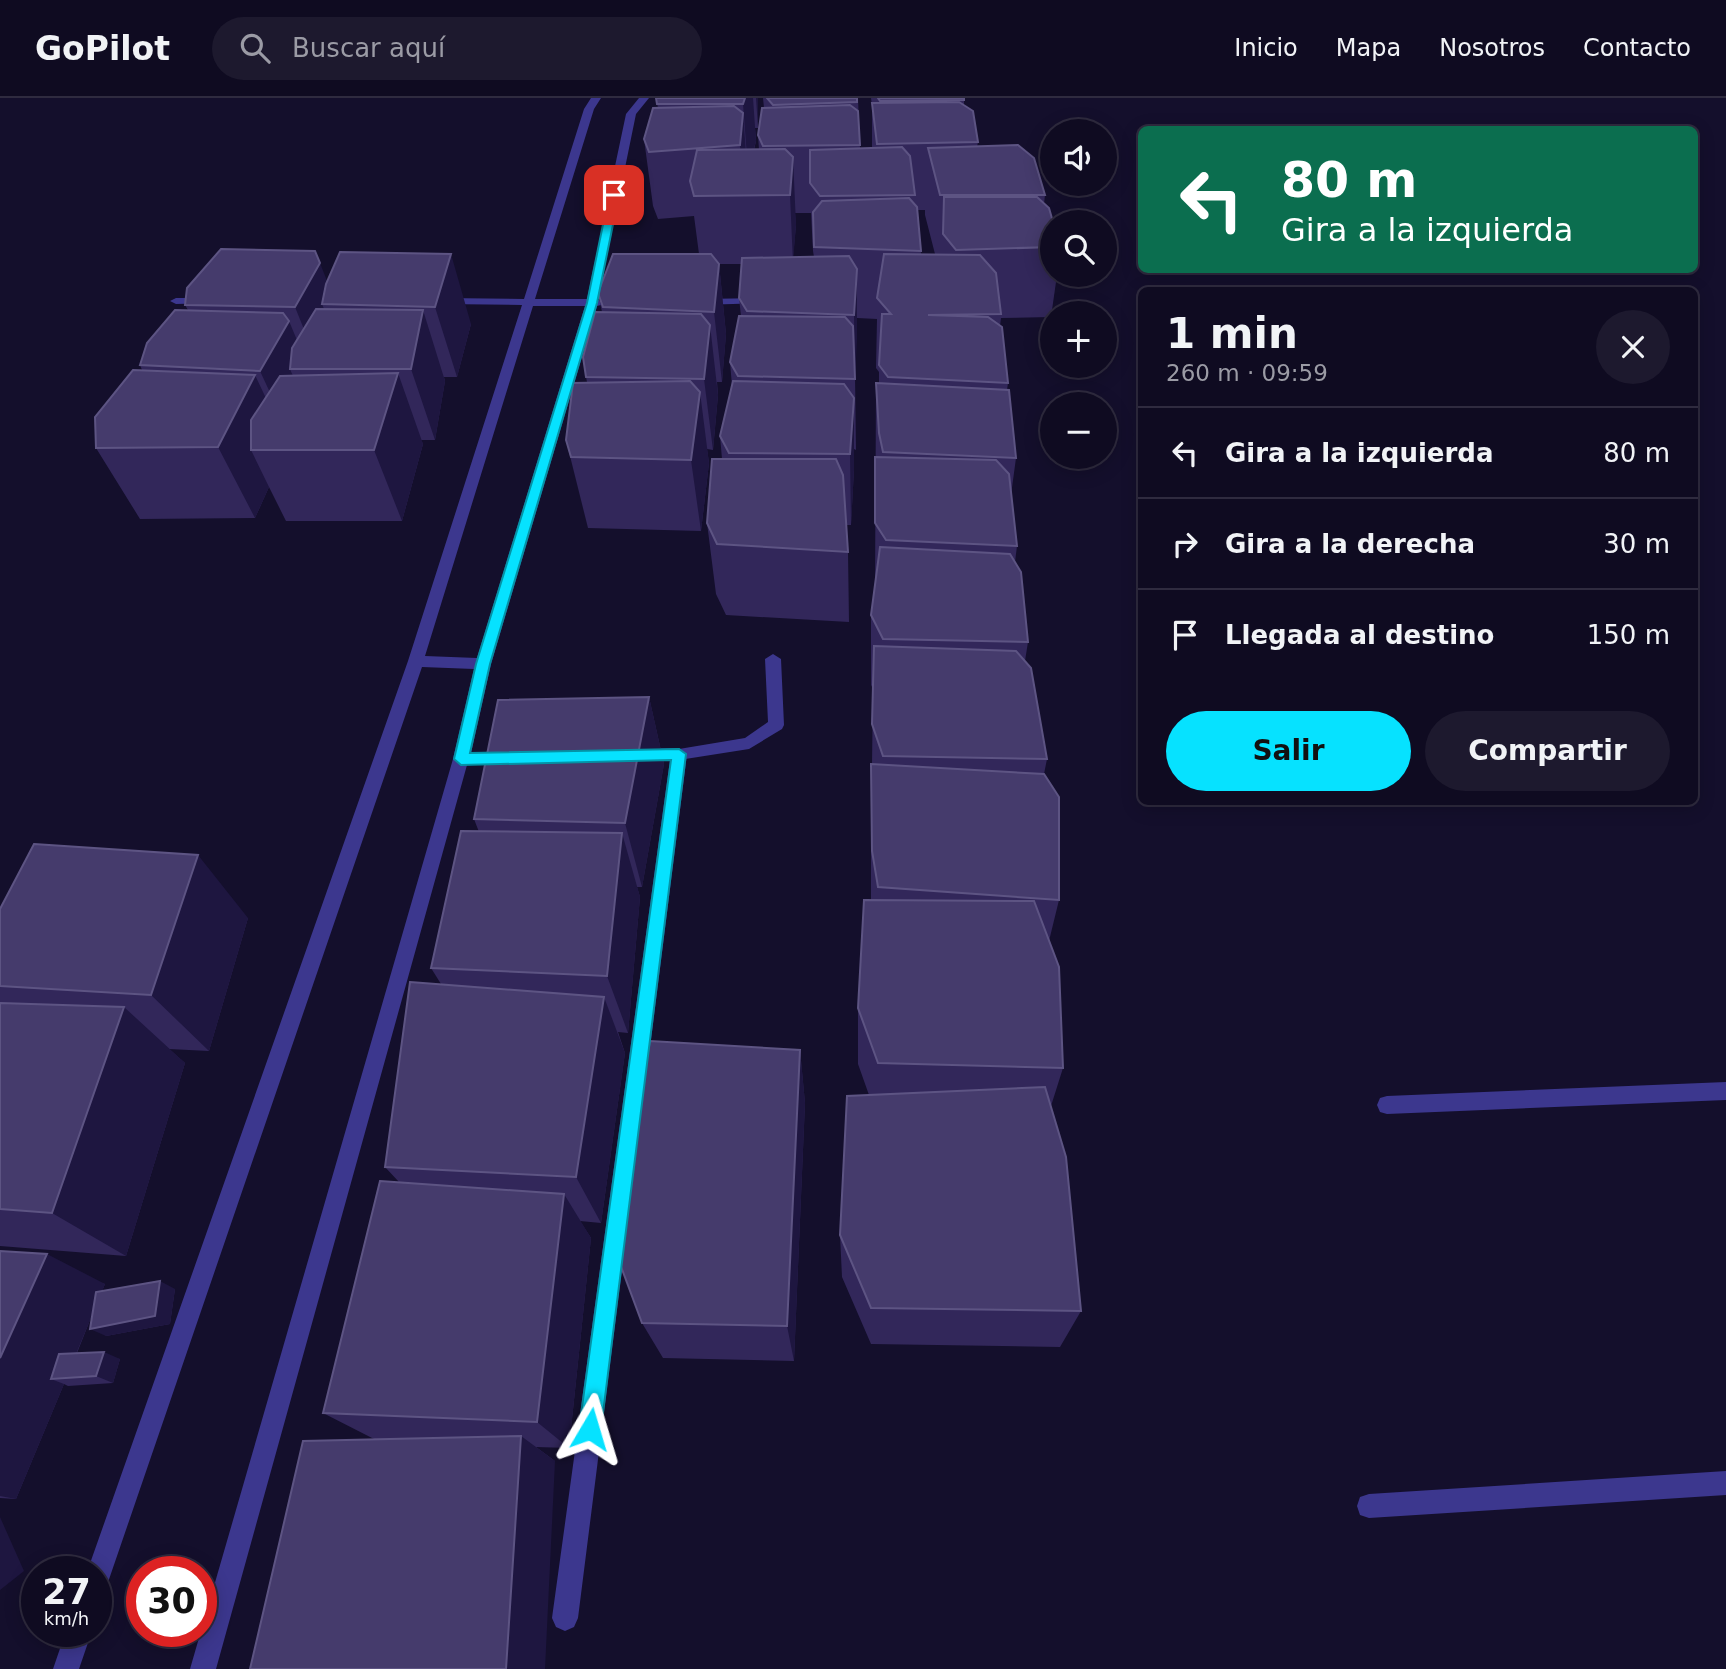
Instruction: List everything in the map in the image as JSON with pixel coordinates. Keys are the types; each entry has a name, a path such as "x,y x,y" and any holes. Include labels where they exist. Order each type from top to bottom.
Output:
{"street":[{"path":"105,1556 416,661 589,109 596,98"},
{"path":"203,1669 461,759 483,664 592,303 631,114 644,98"},
{"path":"176,301 217,301"},
{"path":"435,301 619,303"},
{"path":"688,302 771,301"},
{"path":"624,756 679,754 749,743 776,725 773,659"},
{"path":"416,661 483,664"},
{"path":"565,1618 679,754"},
{"path":"461,759 529,758"},
{"path":"1387,1105 1726,1091"},
{"path":"1369,1506 1726,1483"},
{"path":"66,1669 74,1647"}],"building":[{"path":"656,98 745,98 743,104 657,104"},
{"path":"767,98 857,98 857,102 773,105"},
{"path":"878,98 964,98 964,100 880,101"},
{"path":"959,102 973,111 978,142 877,144 872,103"},
{"path":"850,105 858,111 860,145 763,146 758,135 762,108"},
{"path":"734,106 743,113 740,145 649,152 644,139 653,108"},
{"path":"1018,145 1034,158 1040,178 1040,195 940,195 928,148"},
{"path":"902,147 910,156 915,195 820,196 810,183 810,150"},
{"path":"785,149 793,157 790,195 694,196 690,181 697,150"},
{"path":"944,197 1037,197 1050,210 1040,210 1040,247 956,250 943,234"},
{"path":"909,198 917,207 921,251 814,247 813,212 822,201"},
{"path":"221,249 315,251 320,263 295,307 185,305 187,288"},
{"path":"340,252 451,254 435,307 322,304 326,284"},
{"path":"613,254 711,254 719,264 714,312 603,307 598,293"},
{"path":"884,254 980,255 996,273 1001,314 928,315 988,317 1002,327 1008,383 888,377 879,365 882,314 891,314 877,298"},
{"path":"849,256 857,269 854,315 747,311 739,298 742,258"},
{"path":"316,309 423,310 411,369 290,369 292,348"},
{"path":"175,310 283,313 289,321 260,371 140,365 147,343"},
{"path":"595,312 701,314 710,325 704,379 586,377 583,357"},
{"path":"739,316 845,317 853,326 855,379 738,376 730,362"},
{"path":"133,370 255,375 218,447 96,448 95,417"},
{"path":"398,373 374,450 251,450 251,420 280,376"},
{"path":"690,381 700,392 691,460 571,457 566,440 573,383"},
{"path":"733,381 844,384 854,398 850,454 729,453 720,436"},
{"path":"876,383 1009,390 1016,458 883,452"},
{"path":"875,457 996,460 1009,474 1017,546 886,540 875,523"},
{"path":"712,459 836,459 843,475 848,552 717,544 707,523"},
{"path":"880,547 1010,554 1021,572 1028,642 883,639 871,615"},
{"path":"874,646 1016,651 1031,668 1047,759 883,756 872,724"},
{"path":"649,697 625,823 474,819 498,700"},
{"path":"871,764 1044,774 1059,797 1059,900 878,887 872,851"},
{"path":"461,831 622,833 607,976 431,968"},
{"path":"34,844 198,855 151,995 0,986 0,909"},
{"path":"864,900 1034,901 1059,967 1063,1068 878,1063 858,1008"},
{"path":"410,982 604,997 576,1177 385,1167"},
{"path":"0,1003 124,1007 52,1213 0,1209"},
{"path":"650,1041 800,1050 787,1326 642,1323 613,1245"},
{"path":"1045,1087 1066,1157 1081,1311 871,1308 840,1235 847,1096"},
{"path":"380,1181 564,1194 537,1422 323,1413"},
{"path":"0,1251 47,1254 0,1358"},
{"path":"160,1281 155,1316 90,1329 96,1292"},
{"path":"104,1352 96,1376 51,1379 59,1354"},
{"path":"521,1436 506,1669 250,1669 303,1441"}],"route":[{"path":"590,1429 679,754 461,759 483,664 592,303 614,195"}]}
